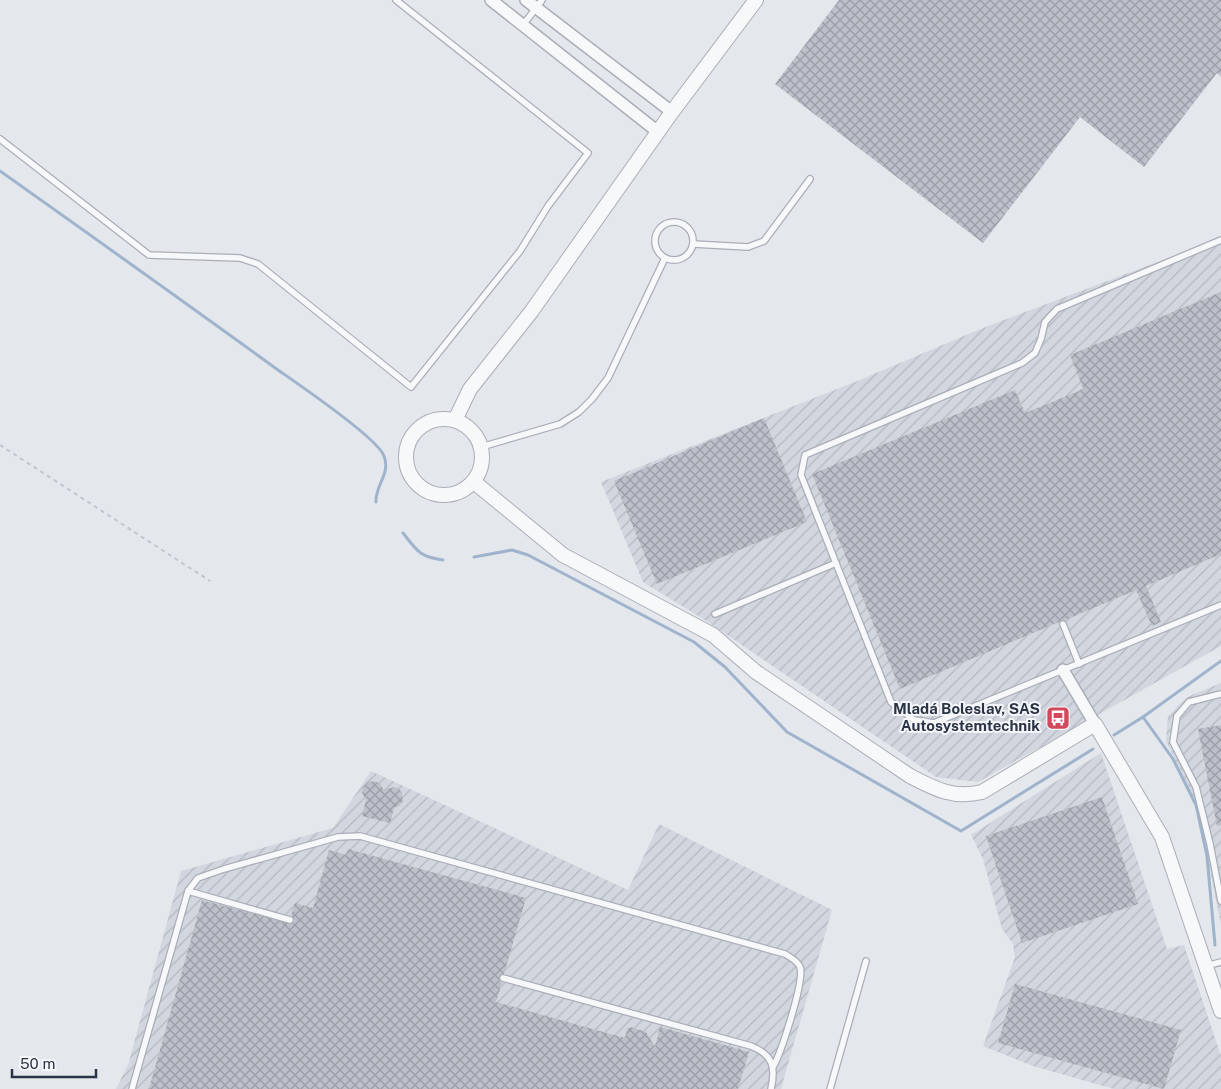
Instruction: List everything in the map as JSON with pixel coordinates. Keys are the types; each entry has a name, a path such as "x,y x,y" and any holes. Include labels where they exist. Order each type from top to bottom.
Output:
{"street":[{"path":"491,0 658,132"},
{"path":"526,0 539,4 672,112"},
{"path":"455,420 470,389 531,312 672,112 756,0"},
{"path":"455,420 467,426 476,435 482,447 483,459 480,471 474,482 459,492 450,495 437,495 424,490 414,481 408,470 406,458 408,445 414,434 422,426 432,421 455,420"},
{"path":"474,482 563,555 713,635 756,672 910,776 929,786 956,794 968,795 982,792 1095,724"},
{"path":"1063,670 1162,837 1221,1011"}],"lane":[{"path":"0,138 148,255 240,258 258,264 411,387 520,252 548,206 588,153 396,0"},
{"path":"523,25 539,4"},
{"path":"693,244 748,247 764,241 810,179"},
{"path":"679,222 685,225 693,235 693,244 689,253 678,260 665,258 660,254 655,243 657,231 667,223 679,222"},
{"path":"1221,240 1057,310 1045,322 1035,353 1022,363 805,455 801,475 891,702 914,720 934,723 1221,605"},
{"path":"482,447 560,424 579,412 592,399 608,378 665,258"},
{"path":"715,614 836,563"},
{"path":"1062,624 1080,664"},
{"path":"1221,694 1189,702 1177,716 1173,742 1196,787 1221,901"},
{"path":"132,1089 188,891 198,878 338,837 360,836 785,954 796,961 800,967 800,982 781,1052 773,1067 771,1089"},
{"path":"188,891 290,920"},
{"path":"830,1089 866,961"},
{"path":"1206,966 1221,962"},
{"path":"503,978 751,1046 764,1053 773,1067"}],"path":[{"path":"0,445 210,581"}],"shaded area":[{"path":"1221,238 1221,646 978,782 936,777 708,622 643,582 601,482 855,382 978,330"},
{"path":"1221,683 1221,925 1196,802 1166,741 1168,716 1187,697"},
{"path":"1101,753 1167,949 1184,945 1221,1056 1221,1089 1114,1089 1033,1066 983,1046 1015,957 1013,944 1002,929 983,859 971,835"},
{"path":"371,771 628,890 659,824 832,910 781,1089 116,1089 128,1065 181,871 333,828"}],"building":[{"path":"839,0 1221,0 1221,77 1217,73 1144,167 1080,117 983,243 775,84"},
{"path":"1221,292 1221,554 1146,586 1161,622 1152,626 1136,590 900,689 812,474 1015,390 1025,413 1079,391 1083,388 1070,355"},
{"path":"764,418 807,522 657,584 614,481"},
{"path":"1221,725 1221,825 1217,826 1198,729"},
{"path":"375,781 384,790 394,787 402,793 403,801 394,808 390,823 362,816 366,800 362,793 363,787 368,782"},
{"path":"1102,797 1138,904 1022,943 986,836"},
{"path":"348,849 526,898 504,974 499,976 499,980 502,983 496,1002 625,1038 627,1029 631,1027 646,1032 655,1047 660,1027 749,1052 738,1089 149,1089 202,900 292,924 295,921 291,915 295,903 313,908 329,850 346,855"},
{"path":"1015,984 1181,1030 1164,1089 998,1043"}],"waterway":[{"path":"0,171 319,399 368,437 379,448 386,462 376,502"},
{"path":"403,533 424,555 443,560"},
{"path":"474,557 512,550 528,555 694,642 725,667 787,732 961,831 1093,749"},
{"path":"1114,735 1143,717 1221,661"},
{"path":"1143,717 1173,759 1196,805 1207,856 1215,945"}],"place":[{"name":"Mladá Boleslav, SAS Autosystemtechnik","path":"1058,718"}]}
